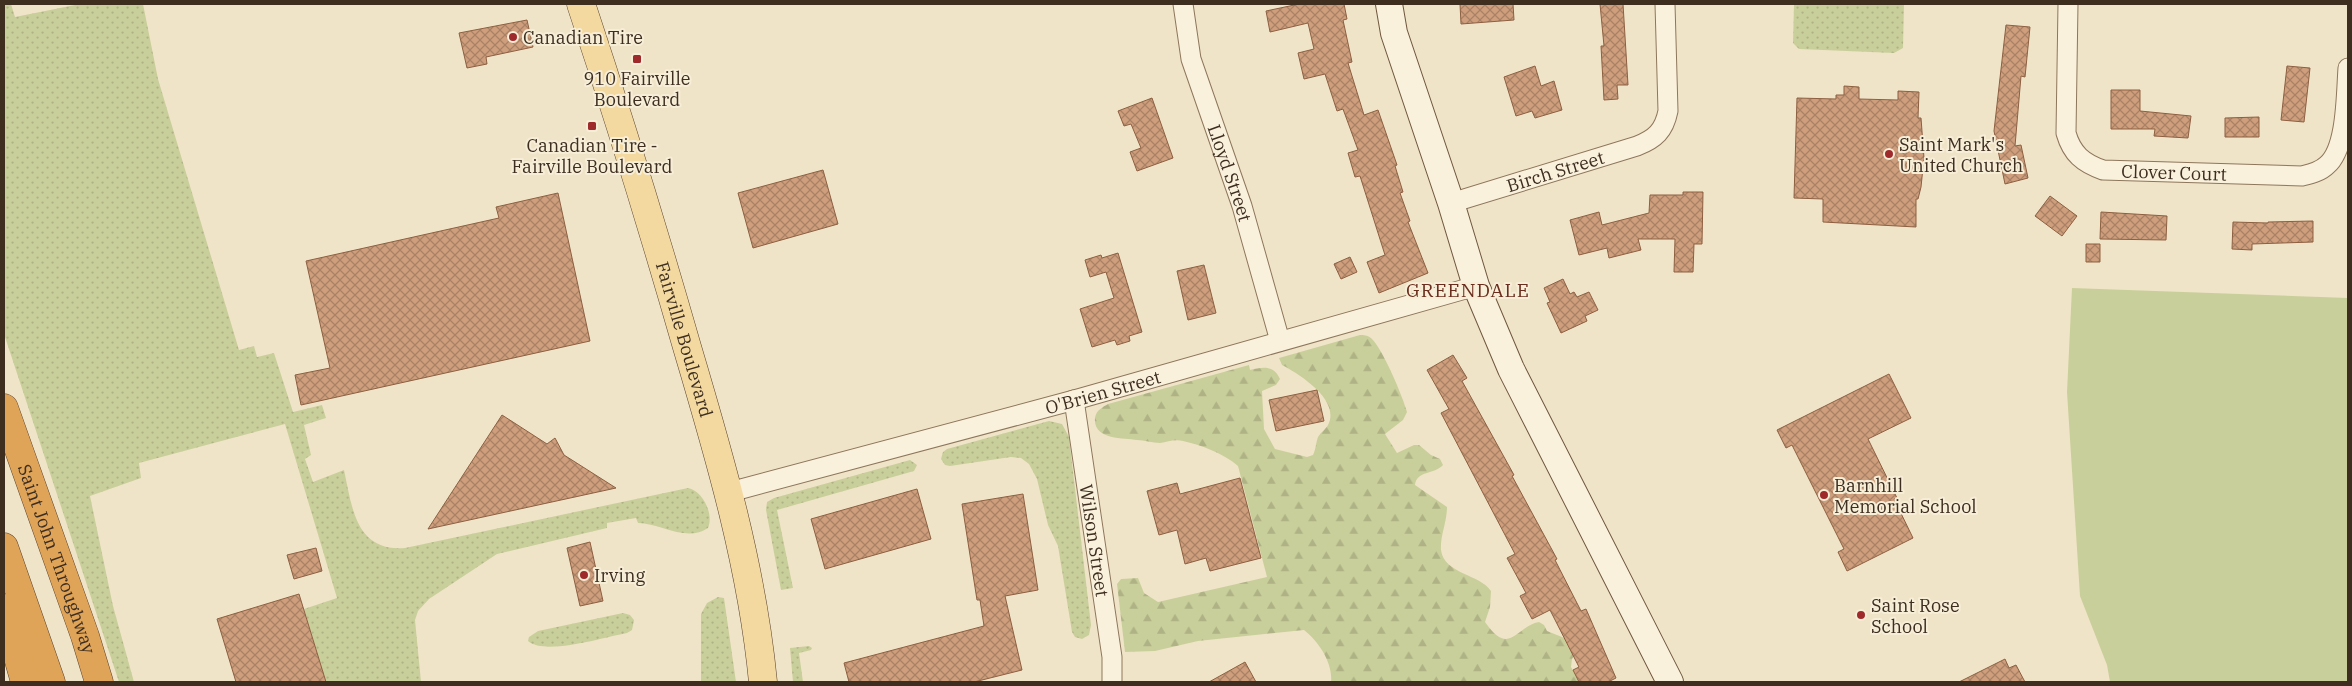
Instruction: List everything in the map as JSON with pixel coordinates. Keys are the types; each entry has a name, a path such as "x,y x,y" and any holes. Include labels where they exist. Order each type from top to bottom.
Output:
{"highway":[{"name":"Saint John Throughway","path":"4,408 85,636 99,682"},
{"path":"4,546 50,682"},
{"path":"4,608 25,682"},
{"path":"85,636 103,682"}],"main road":[{"name":"Fairville Boulevard","path":"581,4 634,163 730,492 752,603 763,682"},
{"path":"1389,4 1394,33 1451,203 1476,286 1511,369 1670,682"}],"street":[{"name":"Lloyd Street","path":"1183,4 1191,59 1242,206 1280,341"},
{"name":"Birch Street","path":"1451,203 1637,146 1649,142 1658,135 1665,124 1668,111 1666,4"},
{"name":"Clover Court","path":"2068,4 2066,133 2069,145 2077,157 2087,164 2103,170 2302,176 2316,172 2332,160 2341,140 2348,68"},
{"name":"O'Brien Street","path":"730,492 1074,400 1476,286"},
{"name":"Wilson Street","path":"1074,400 1112,657 1112,682"}],"green space":[{"path":"4,4 11,4 15,17 80,4 143,4 158,79 239,350 254,346 257,357 274,353 293,412 322,405 326,418 304,425 311,455 305,459 313,482 344,470 350,498 359,524 366,535 376,543 388,547 405,548 688,488 703,498 706,504 710,516 708,528 691,534 682,533 638,523 636,518 607,523 607,528 497,554 429,599 418,611 415,620 421,682 326,682 304,609 337,598 285,424 139,463 141,478 90,496 113,606 134,682 119,682 4,334"},
{"path":"1794,4 1904,4 1903,48 1894,53 1799,49 1793,43"},
{"path":"2072,288 2348,298 2348,682 2110,682 2107,665 2080,596 2067,392"},
{"path":"1360,335 1371,338 1381,351 1397,384 1407,412 1403,420 1385,434 1397,453 1414,445 1419,445 1431,455 1440,459 1443,465 1419,477 1415,485 1447,507 1441,545 1444,558 1455,569 1486,585 1491,591 1490,607 1485,622 1501,638 1513,637 1539,622 1544,625 1547,631 1567,639 1577,652 1572,659 1571,667 1580,682 1331,682 1330,668 1324,653 1304,630 1198,641 1155,651 1125,652 1117,584 1121,579 1138,578 1144,593 1158,602 1267,577 1238,466 1212,450 1183,441 1174,440 1157,443 1117,438 1104,434 1096,425 1095,418 1098,411 1108,404 1249,365 1250,370 1268,368 1275,371 1280,379 1276,385 1262,391 1264,429 1275,449 1307,457 1313,455 1318,437 1328,425 1330,416 1329,406 1316,389 1282,365 1279,358"},
{"path":"1049,421 1062,424 1069,437 1091,625 1089,635 1082,639 1075,637 1072,632 1058,546 1048,525 1037,479 1029,464 1021,458 1011,457 950,466 945,465 941,459 943,452 947,449"},
{"path":"910,460 917,465 914,471 777,510 793,588 781,590 766,510 767,502 774,498"},
{"path":"718,597 724,598 736,682 701,682 701,614 707,603"},
{"path":"623,613 630,615 634,620 632,630 627,633 561,646 548,647 536,645 528,641 529,637 538,631"},
{"path":"809,646 812,648 811,650 799,653 803,682 793,682 790,648"}],"building":[{"path":"1299,4 1344,4 1347,19 1343,20 1352,62 1348,63 1364,115 1378,110 1397,165 1395,166 1403,192 1400,193 1410,221 1408,222 1428,273 1379,293 1367,262 1385,255 1360,176 1355,177 1348,153 1358,150 1343,109 1337,111 1325,74 1304,79 1298,53 1314,49 1308,23 1270,32 1266,11"},
{"path":"1460,4 1513,4 1514,20 1461,24"},
{"path":"1600,4 1623,4 1628,85 1617,85 1618,99 1604,100 1601,46 1604,46"},
{"path":"527,20 533,47 486,57 487,64 467,68 459,33"},
{"path":"2006,25 2030,27 2025,77 2021,76 2015,146 2021,145 2028,178 2005,184 1994,131"},
{"path":"1535,66 1541,86 1554,81 1562,110 1535,118 1532,111 1516,116 1504,77"},
{"path":"2287,66 2310,68 2304,122 2281,120"},
{"name":"Saint Mark's United Church","path":"1844,86 1859,87 1859,99 1898,100 1898,91 1919,92 1918,118 1921,118 1924,158 1921,187 1918,199 1916,199 1916,227 1823,222 1823,199 1794,198 1797,98 1836,99 1836,95 1844,95"},
{"path":"2111,90 2140,90 2140,111 2191,116 2188,138 2154,136 2155,129 2111,129"},
{"path":"1152,98 1173,158 1137,171 1130,152 1141,148 1131,124 1124,126 1118,111"},
{"path":"2259,117 2259,137 2225,137 2225,118"},
{"path":"823,170 838,224 753,248 738,193"},
{"path":"1683,192 1703,192 1702,244 1694,244 1693,272 1674,272 1675,239 1638,239 1641,250 1609,258 1607,248 1579,255 1570,220 1599,212 1602,225 1649,213 1650,195 1683,195"},
{"path":"558,193 590,341 301,405 295,375 330,368 306,261 499,218 496,207"},
{"path":"2050,196 2077,216 2062,236 2035,216"},
{"path":"2101,212 2167,216 2166,240 2100,239"},
{"path":"2313,221 2313,242 2252,244 2252,250 2232,249 2233,222"},
{"path":"2086,244 2100,244 2100,262 2086,262"},
{"path":"1118,253 1142,332 1129,336 1130,341 1117,345 1115,340 1092,347 1080,309 1114,298 1106,272 1090,277 1085,260 1101,255 1102,258"},
{"path":"1350,257 1357,272 1341,279 1334,264"},
{"path":"1204,265 1216,313 1188,320 1177,271"},
{"path":"1563,279 1570,294 1574,292 1577,297 1589,292 1598,310 1585,316 1587,321 1561,333 1547,303 1550,302 1544,288"},
{"path":"1453,355 1467,378 1462,381 1514,475 1512,476 1557,559 1555,560 1581,611 1586,609 1616,678 1608,682 1579,682 1573,670 1579,667 1550,610 1532,619 1520,596 1526,593 1507,558 1515,554 1441,413 1449,409 1427,370"},
{"path":"1889,374 1911,418 1868,439 1897,498 1894,499 1913,538 1847,571 1838,552 1844,549 1792,445 1786,448 1777,430"},
{"path":"1317,390 1324,421 1276,431 1269,400"},
{"path":"502,415 547,444 555,438 564,455 616,488 428,529"},
{"path":"1240,478 1261,558 1210,571 1206,558 1185,564 1177,530 1159,535 1147,491 1177,483 1180,494"},
{"path":"917,489 931,539 825,569 811,519"},
{"path":"1023,494 1038,590 1005,596 1022,670 974,682 849,682 844,663 984,626 980,600 977,600 962,504"},
{"path":"590,542 603,601 580,606 567,548"},
{"path":"316,548 322,571 294,579 287,555"},
{"path":"299,594 326,682 236,682 217,619"},
{"path":"2005,659 2009,668 2016,665 2025,682 1959,682"},
{"path":"1245,662 1256,682 1209,682"}],"place":[{"name":"Canadian Tire","path":"513,37"},
{"name":"910 Fairville Boulevard","path":"637,59"},
{"name":"Canadian Tire - Fairville Boulevard","path":"592,126"},
{"name":"Saint Mark's United Church","path":"1889,154"},
{"name":"Barnhill Memorial School","path":"1824,495"},
{"name":"Irving","path":"584,575"},
{"name":"Saint Rose School","path":"1861,615"}],"district":[{"name":"GREENDALE","path":"1468,290"}]}
